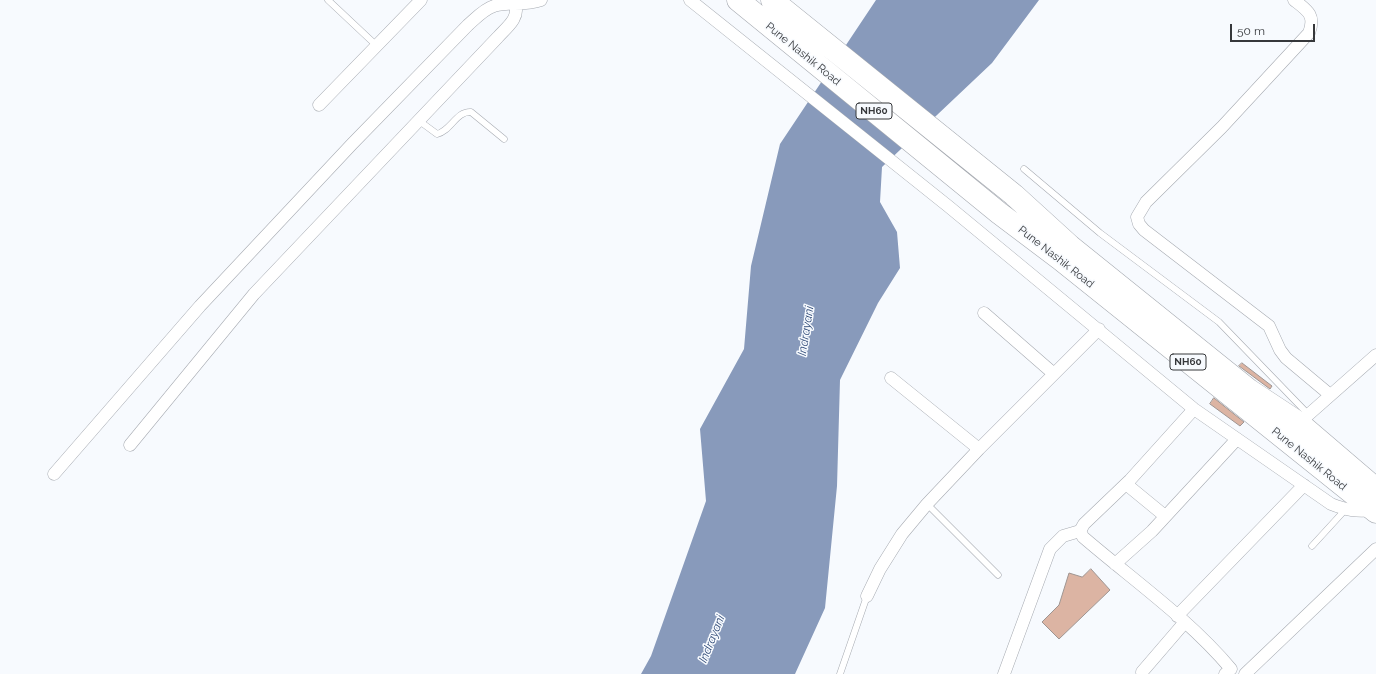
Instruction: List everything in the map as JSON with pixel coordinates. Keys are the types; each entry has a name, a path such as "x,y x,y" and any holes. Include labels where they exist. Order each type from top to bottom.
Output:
{"highway":[{"name":"Pune Nashik Road","path":"772,0 1014,195 1070,246 1249,390 1304,418 1376,489"},
{"name":"Pune Nashik Road","path":"743,5 999,213 1060,259 1375,511"},
{"path":"1284,439 1304,418"}],"street":[{"path":"318,106 421,0"},
{"path":"54,474 200,306 347,150 468,25 482,12 493,6 502,4 515,5 541,0"},
{"path":"690,0 948,206 1194,409 1236,440 1331,504 1345,510 1358,512 1375,511"},
{"path":"1294,0 1311,16 1312,24 1309,33 1222,128 1146,202 1136,217 1144,230 1269,326 1280,350 1286,358 1329,394"},
{"path":"130,445 254,294 507,27 515,17 517,10 515,5"},
{"path":"984,313 1054,374"},
{"path":"867,596 880,568 902,534 927,504 979,449 1098,329"},
{"path":"1304,418 1329,394 1376,355"},
{"path":"891,378 979,449"},
{"path":"1004,674 1050,549 1063,536 1080,531 1084,524 1126,484 1194,409"},
{"path":"1115,564 1165,516 1236,440"},
{"path":"1126,484 1165,516"},
{"path":"1142,672 1181,619 1304,485"},
{"path":"1080,531 1083,537 1181,619 1214,649 1230,672"},
{"path":"1245,674 1376,549"}],"lane":[{"path":"328,0 376,46"},
{"path":"418,120 437,134 443,132 460,115 465,112 471,112 504,139"},
{"path":"1024,169 1100,233 1219,322 1304,418"},
{"path":"927,504 998,575"},
{"path":"1312,546 1345,510"},
{"path":"840,674 867,596"}],"water":[{"name":"Indrayani","path":"876,0 1039,0 992,63 882,167 880,202 897,232 900,268 878,303 840,380 837,486 825,608 795,674 641,674 651,656 706,501 700,429 744,349 751,266 780,144"}],"building":[{"path":"1242,363 1272,386 1270,389 1239,366"},
{"path":"1214,398 1244,422 1240,426 1210,404"},
{"path":"1091,569 1110,590 1059,639 1042,622 1059,605 1069,573 1082,577"}]}
